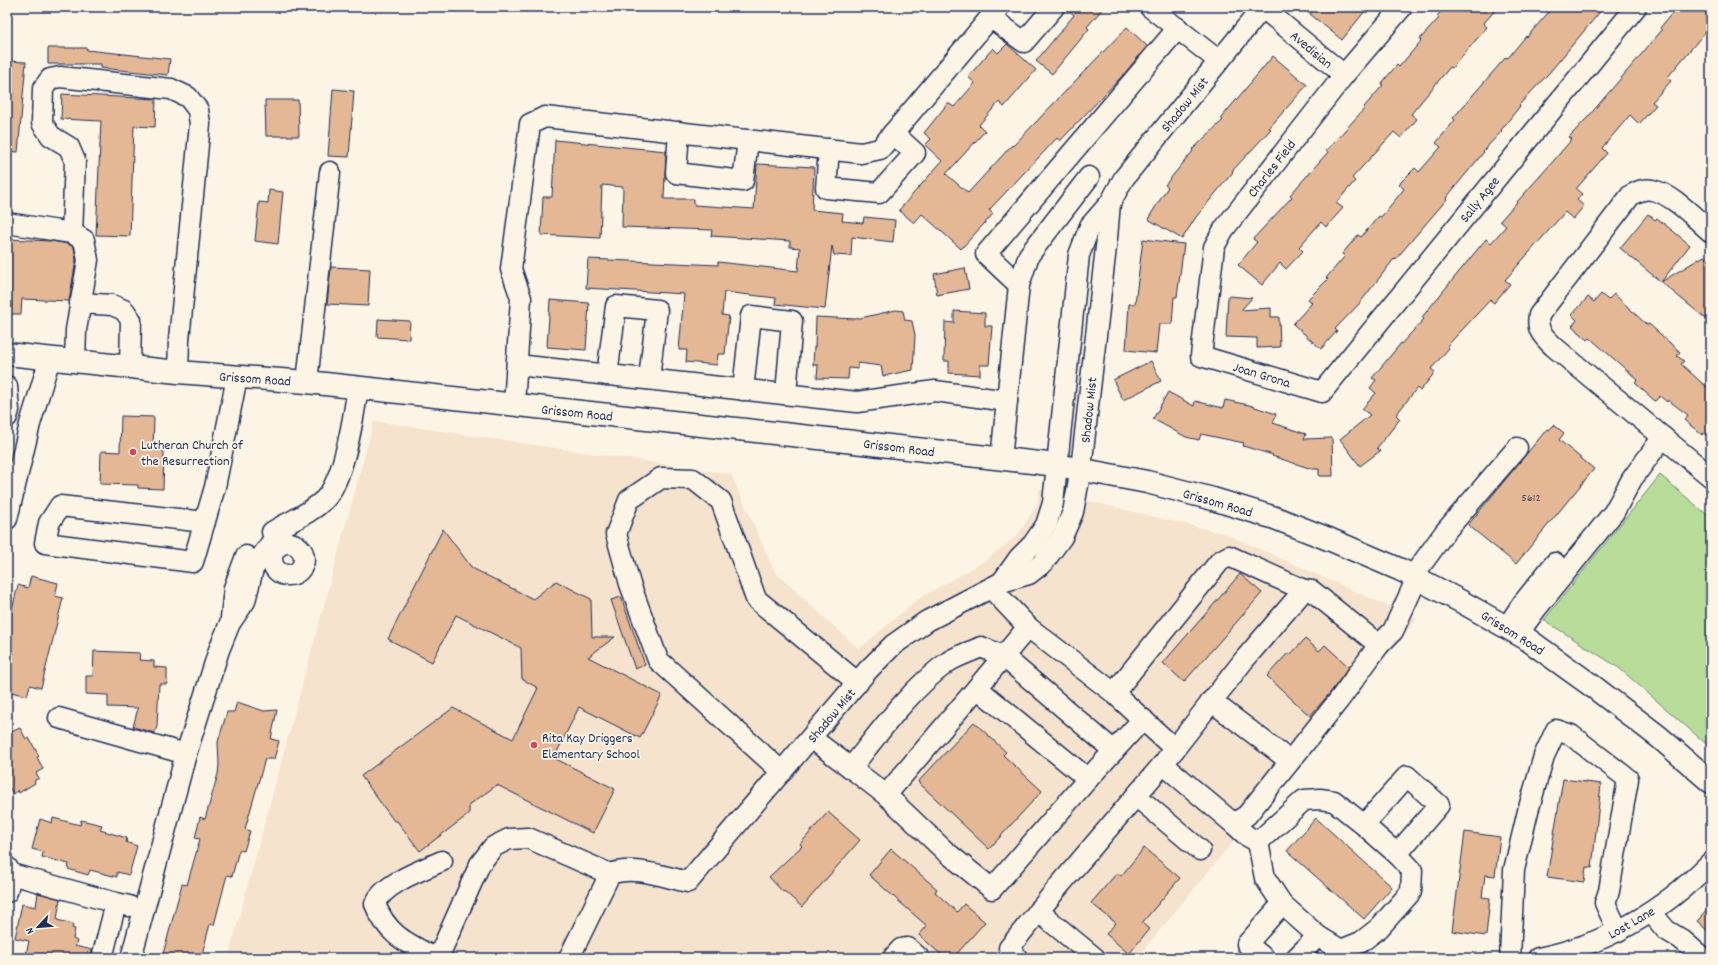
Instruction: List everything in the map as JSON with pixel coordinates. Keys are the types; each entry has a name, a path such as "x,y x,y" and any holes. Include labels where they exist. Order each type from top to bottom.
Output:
{"main road":[{"name":"Grissom Road","path":"7,354 178,372 358,387 1057,465 1147,482 1213,499 1275,518 1331,540 1415,577 1513,631 1596,688 1659,737 1711,782"}],"street":[{"path":"514,405 521,298 511,270 530,124 545,117 861,153 880,149 994,12 1024,42 1054,7"},
{"path":"1150,7 1219,61"},
{"name":"Avedisian","path":"1263,7 1344,75"},
{"name":"Shadow Mist","path":"997,585 1019,558 1033,544 1046,525 1053,503 1079,255 1090,226 1112,199 1124,178 1263,7"},
{"name":"Charles Field","path":"1201,356 1214,247 1224,230 1344,75 1402,7"},
{"name":"Sally Agee","path":"1322,392 1636,7"},
{"path":"1019,286 986,254 1067,159 1181,30"},
{"path":"72,233 75,160 69,147 51,136 42,123 43,89 50,79 60,77 171,90 188,97 198,110 200,124 180,332 178,372"},
{"path":"679,132 676,173 743,180 748,140"},
{"path":"829,149 826,188 879,193 915,153 893,133"},
{"path":"1067,159 1112,199"},
{"path":"307,382 330,172"},
{"path":"1001,459 1019,286 1029,255 1089,177"},
{"path":"1707,222 1667,195 1652,189 1641,190 1631,195 1539,315 1538,324 1542,335 1553,346 1711,477"},
{"name":"Shadow Mist","path":"610,874 618,871 646,872 688,882 858,683 893,645 927,622 997,585 1030,574 1043,563 1062,537 1073,512 1081,469 1112,199"},
{"path":"7,223 72,233 84,240 88,260 76,330 75,361"},
{"path":"80,303 112,305 124,310 131,320 130,367"},
{"path":"607,375 616,306 657,310 649,379"},
{"path":"743,390 751,316 792,321 786,394"},
{"name":"Joan Grona","path":"1201,356 1322,392"},
{"path":"7,519 30,424 50,358"},
{"path":"517,365 857,402 935,391 1007,401"},
{"path":"205,522 60,506 48,523 46,543 193,562 205,522 215,487 237,377"},
{"path":"7,386 7,417"},
{"path":"131,958 186,754 219,650 230,624 245,602 254,569 271,542 290,529 325,499 338,476 351,430 358,387"},
{"path":"1513,631 1536,609 1614,512 1632,478 1663,437"},
{"path":"1234,824 1247,815 1339,700 1380,644 1393,630 1415,577 1445,532 1517,448"},
{"path":"782,772 658,660 630,584 616,534 630,500 661,478 693,479 721,501 756,599 858,683"},
{"path":"1114,692 1220,561 1230,556 1304,590 1312,591 1380,644"},
{"path":"997,585 1028,627 1114,692 1175,749"},
{"path":"1009,955 1038,911 1163,764 1244,660 1304,590"},
{"path":"886,795 1028,627"},
{"path":"851,768 891,718 923,684 948,662 981,647 1003,656 1114,751"},
{"path":"977,688 1088,779"},
{"path":"1212,701 1290,761"},
{"path":"59,718 186,754"},
{"path":"811,738 886,795 945,851 992,889 1088,779 1143,719"},
{"path":"1510,958 1514,870 1528,811 1544,756 1556,730 1571,735 1628,779 1609,891 1605,903 1618,931"},
{"path":"1163,764 1247,836 1258,842"},
{"path":"1364,825 1407,776 1439,805 1397,854"},
{"path":"1136,796 1200,850"},
{"path":"1320,799 1334,801 1397,854 1412,870 1411,892 1379,928 1342,954 1318,936 1282,904 1265,878 1258,842 1304,800 1320,799"},
{"path":"442,861 402,879 378,898 376,904 380,917 397,937 436,958 480,864 493,847 509,839 528,838 610,874 569,958"},
{"name":"Lost Lane","path":"1538,958 1565,953 1581,953 1651,912 1672,897 1711,862"},
{"path":"8,877 144,910"},
{"path":"102,958 116,903"},
{"path":"1264,958 1247,944 1282,904"},
{"path":"1038,911 1095,958"},
{"path":"1651,912 1666,930 1681,939 1703,958"},
{"path":"1296,958 1318,936"},
{"path":"893,958 901,949 908,948 919,958"}],"shaded area":[{"path":"374,421 731,474 775,572 859,649 918,599 983,562 1018,535 1037,504 1039,489 1226,534 1417,619 1137,958 228,958"}],"green space":[{"path":"1660,475 1711,518 1711,748 1619,668 1544,620"}],"building":[{"path":"1065,7 1104,7 1087,27 1089,29 1052,74 1036,61 1074,15"},
{"path":"1315,7 1368,7 1342,40 1310,14"},
{"path":"1445,7 1498,7 1483,24 1487,27 1452,68 1450,67 1411,114 1417,119 1401,138 1394,132 1352,178 1355,181 1336,203 1343,208 1326,227 1321,222 1299,247 1303,251 1286,269 1280,263 1262,285 1238,265 1257,242 1253,239 1292,197 1290,195 1328,152 1326,151 1365,108 1364,107 1383,85 1381,84 1397,65 1399,67 1421,41 1420,39 1439,18 1437,16"},
{"path":"1553,7 1604,7 1549,73 1519,105 1520,106 1501,130 1502,131 1483,151 1484,152 1446,198 1447,199 1395,260 1394,259 1359,304 1335,329 1337,331 1321,349 1293,324 1312,303 1308,299 1328,279 1326,278 1345,256 1342,254 1358,235 1361,237 1379,216 1381,217 1404,189 1399,184 1415,168 1419,172 1441,147 1436,143 1455,120 1453,118 1506,57 1508,58"},
{"path":"1677,7 1711,7 1711,25 1667,78 1671,81 1652,102 1656,105 1639,124 1630,115 1602,148 1607,153 1576,189 1582,194 1577,200 1584,206 1573,219 1565,212 1505,280 1510,284 1494,303 1490,300 1447,346 1449,348 1431,369 1435,372 1420,391 1417,388 1396,415 1400,419 1377,448 1380,451 1360,466 1340,439 1370,415 1362,409 1376,393 1370,388 1376,380 1372,378 1401,343 1424,319 1422,317 1486,239 1491,243 1506,226 1500,221 1572,139 1569,137 1588,117 1662,30 1660,28"},
{"path":"1127,27 1147,46 1125,73 1060,141 1057,138 989,210 993,214 961,249 922,214 914,223 899,210 942,161 925,145 931,139 924,133 948,103 954,107 975,83 968,77 993,48 998,53 1007,44 1036,70 1004,107 999,102 979,125 985,131 946,174 968,193 1012,145 1013,146"},
{"path":"48,48 87,48 87,50 170,59 168,75 101,68 101,64 48,64"},
{"path":"1273,56 1307,85 1269,128 1271,129 1232,171 1233,172 1196,217 1182,239 1148,219 1168,187 1165,185 1193,151 1192,150 1223,120 1221,118"},
{"path":"7,61 26,62 18,152 7,151"},
{"path":"333,89 354,91 349,157 328,156"},
{"path":"62,94 156,99 155,127 134,126 130,236 96,235 101,121 61,119"},
{"path":"265,100 298,100 299,136 266,136"},
{"path":"555,140 666,151 664,199 694,199 694,205 754,209 757,164 814,167 812,210 843,213 842,221 863,223 864,217 895,220 893,242 852,237 851,256 834,255 832,246 825,309 775,304 776,298 724,292 722,315 729,316 725,354 718,354 717,365 686,362 687,350 679,350 684,294 586,288 588,259 718,265 718,262 798,271 800,248 790,247 790,241 711,236 712,230 622,227 623,187 602,185 600,238 541,235 543,197 552,197"},
{"path":"269,190 283,192 278,244 255,241 259,202 268,203"},
{"path":"1648,214 1655,220 1657,218 1690,245 1661,282 1620,248"},
{"path":"7,239 51,241 68,244 74,247 76,260 69,301 22,299 21,314 7,314"},
{"path":"1143,239 1184,244 1177,297 1174,297 1172,324 1159,324 1156,353 1126,350 1129,304 1135,304"},
{"path":"1704,256 1711,262 1711,323 1661,282"},
{"path":"331,267 370,269 368,306 327,304"},
{"path":"965,268 969,289 937,295 934,274"},
{"path":"1601,294 1608,300 1614,294 1647,325 1649,324 1680,352 1677,356 1684,361 1681,364 1703,384 1711,389 1711,439 1703,433 1702,435 1684,420 1688,415 1668,400 1667,402 1660,396 1655,401 1635,383 1638,380 1590,338 1588,340 1572,326 1577,320 1572,315 1588,297 1594,302"},
{"path":"1228,296 1252,298 1241,310 1271,308 1271,317 1279,317 1280,347 1257,348 1257,338 1226,337"},
{"path":"550,300 589,303 586,350 547,347"},
{"path":"896,310 903,311 905,320 912,321 915,335 913,370 883,376 881,366 858,363 858,369 849,368 848,379 817,378 818,365 813,365 816,317 856,319"},
{"path":"954,311 985,313 985,326 992,326 989,365 980,365 980,375 949,373 949,361 944,361 945,322 954,323"},
{"path":"378,319 410,321 409,339 377,337"},
{"path":"1151,361 1161,381 1123,400 1113,380"},
{"path":"1168,392 1194,406 1195,401 1223,408 1225,400 1249,405 1276,414 1273,423 1306,434 1304,439 1332,438 1333,476 1319,476 1319,469 1312,469 1243,446 1244,443 1201,434 1199,440 1186,437 1153,419"},
{"path":"121,416 154,417 153,450 164,451 163,489 138,488 138,485 100,484 101,451 120,452"},
{"path":"1554,425 1564,433 1559,440 1594,469 1516,564 1468,525 1547,429 1549,430"},
{"path":"443,529 472,568 533,599 556,581 591,599 592,637 615,637 588,657 662,695 640,738 579,707 554,758 615,789 593,833 497,785 469,805 469,814 420,851 397,821 394,821 361,776 453,708 513,739 538,688 522,679 521,648 456,615 432,662 388,639"},
{"path":"1240,574 1262,593 1184,682 1163,663"},
{"path":"31,576 58,583 55,596 63,598 41,688 30,685 27,696 7,691 7,630 18,585 28,588"},
{"path":"621,597 645,665 635,669 611,600"},
{"path":"1305,639 1319,651 1325,645 1349,667 1330,693 1310,716 1267,676 1288,653 1290,655"},
{"path":"94,651 140,653 139,660 154,661 154,667 167,668 167,684 159,684 157,726 155,733 133,727 138,708 108,707 108,695 86,694 86,676 93,676"},
{"path":"237,702 264,711 277,710 271,739 279,741 274,759 265,759 245,829 250,831 244,851 239,850 232,876 227,875 214,925 210,924 201,958 162,958 182,884 187,885 200,839 195,838 200,817 205,819 218,774 218,742 227,712 234,712"},
{"path":"974,722 1006,752 1003,755 1042,791 989,849 918,782"},
{"path":"20,728 26,739 29,738 39,756 37,757 43,769 36,773 39,778 34,781 35,783 19,793 18,790 13,794 7,784 7,734"},
{"path":"1563,779 1601,784 1592,868 1586,867 1584,882 1547,877"},
{"path":"828,812 860,840 802,907 784,891 783,892 769,877 802,846 800,844"},
{"path":"53,818 80,825 81,820 102,825 100,830 127,838 126,842 137,846 129,875 117,872 117,877 90,870 88,875 68,869 69,864 42,857 43,852 32,849 40,819 52,823"},
{"path":"1316,818 1392,887 1364,919 1287,851"},
{"path":"1465,832 1500,837 1495,876 1485,875 1482,897 1490,898 1486,936 1452,931"},
{"path":"1144,848 1180,878 1142,923 1149,929 1129,954 1106,934 1116,923 1091,903 1117,873 1121,876"},
{"path":"891,849 937,889 935,892 957,912 964,904 985,922 953,958 945,958 919,935 927,926 869,875"},
{"path":"38,893 60,899 57,920 73,924 72,928 75,929 73,939 77,941 75,946 92,950 91,958 25,958 29,941 15,938 22,904 36,907"},
{"path":"1711,906 1711,934 1697,921"}],"place":[{"name":"Lutheran Church of the Resurrection","path":"133,452"},
{"name":"Rita Kay Driggers Elementary School","path":"534,745"}]}
